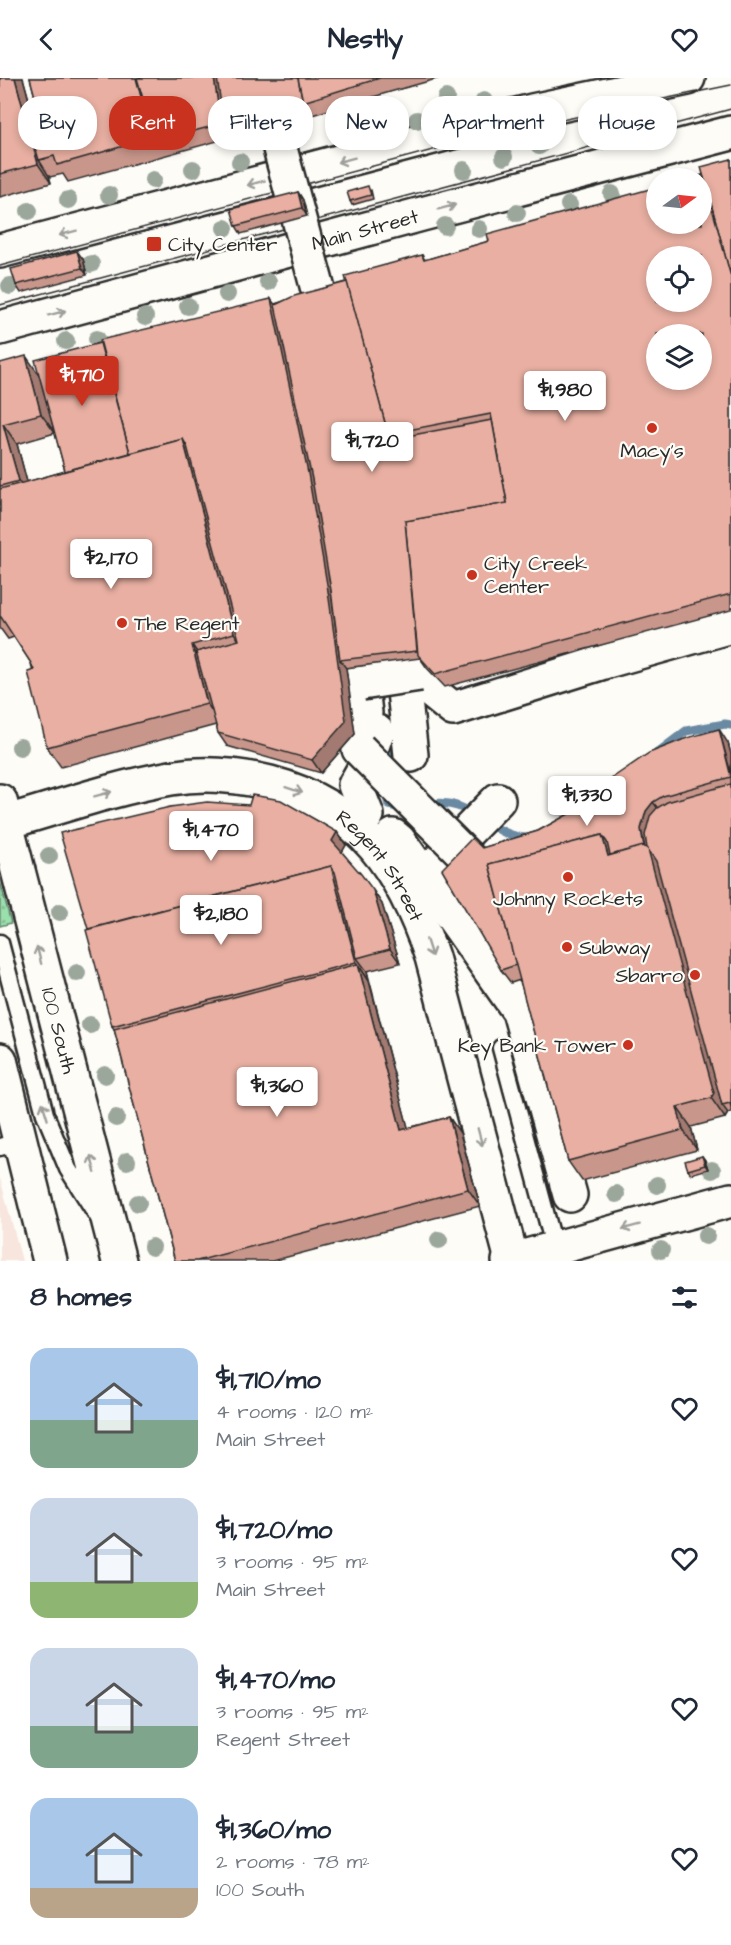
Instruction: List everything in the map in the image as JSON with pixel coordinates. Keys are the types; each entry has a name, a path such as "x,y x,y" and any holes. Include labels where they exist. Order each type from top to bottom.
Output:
{"street":[{"path":"0,251 532,111 688,78"},
{"path":"254,90 331,344"},
{"name":"Main Street","path":"0,328 731,133"},
{"path":"383,630 420,674 422,684 453,709 608,661 731,627"},
{"path":"383,630 362,683 365,713 359,749 485,875 517,863"},
{"path":"383,630 411,755"},
{"path":"383,630 380,722 364,769 355,785 361,820 399,841 519,1011 570,1195"},
{"path":"362,683 420,674"},
{"name":"Regent Street","path":"2,816 46,809 143,784 200,775 226,775 252,779 308,795 361,820 401,884 419,918 432,957 510,1261"},
{"path":"424,876 493,804"},
{"name":"100 South","path":"2,816 115,1248"},
{"path":"0,1060 10,1144 51,1261"},
{"path":"510,1261 731,1200"}],"lane":[{"path":"0,943 45,1114 68,1169 115,1248"},
{"path":"501,1048 555,1249"}],"shaded area":[{"path":"0,1178 22,1261 0,1261"}],"green space":[{"path":"0,881 11,923 0,926"}],"building":[{"path":"0,78 15,78 20,96 18,96 18,150 34,150 38,164 0,174"},
{"path":"30,78 136,78 141,96 109,96 110,150 57,165 54,156 39,160 36,150 97,150 97,96 35,96"},
{"path":"137,78 214,78 217,96 208,96 208,127 196,130 196,96 142,96"},
{"path":"217,78 298,78 302,96 220,96"},
{"path":"298,78 380,78 313,99 313,96 302,96"},
{"path":"731,159 731,277 712,207 712,168 701,167"},
{"path":"368,186 371,195 350,201 347,192"},
{"name":"City Creek Center","path":"646,190 646,234 712,234 712,208 731,277 731,594 435,674 418,655 405,521 507,503 491,414 388,434 345,276 422,255 424,260 489,241 487,234"},
{"path":"298,192 302,208 236,226 231,209"},
{"path":"77,251 82,268 16,285 11,269"},
{"path":"347,282 388,434 392,439 492,420 507,503 405,521 417,651 340,660 331,590 312,479 275,305 294,296"},
{"path":"271,299 308,473 327,584 346,721 312,760 218,733 196,652 239,640 187,446 183,439 130,453 100,340"},
{"path":"100,343 130,453 65,471 35,360"},
{"path":"26,356 41,414 3,424 19,481 0,486 0,363"},
{"name":"The Regent","path":"183,439 234,633 192,645 207,704 47,747 28,672 34,670 0,617 0,489"},
{"path":"719,729 731,777 663,796 653,802 646,811 641,829 644,847 610,855 607,842 602,835 489,864 516,965 501,970 442,869 472,838 482,848 538,831 569,814 615,776 649,753 687,738"},
{"path":"731,784 731,1107 730,1103 722,1105 656,861 647,848 645,835 650,816 667,802"},
{"path":"252,795 281,800 337,832 332,841 373,890 390,949 357,958 335,872 331,866 88,929 60,833 170,807 207,802 249,805"},
{"name":"Key Bank Tower","path":"602,835 608,856 643,846 648,849 714,1093 711,1098 677,1107 683,1130 568,1161 489,864"},
{"path":"331,866 356,962 112,1026 86,930"},
{"path":"358,964 401,1130 449,1117 468,1189 197,1261 175,1261 114,1029"},
{"path":"702,1156 705,1165 688,1170 685,1161"}],"waterway":[{"path":"657,753 686,731 731,725"},
{"path":"387,768 393,731"},
{"path":"385,790 389,805 404,809"},
{"path":"426,805 441,803 455,805 513,836 526,838"}],"tram line":[{"path":"0,266 489,135 731,85"},
{"path":"0,305 731,109"}],"place":[{"name":"City Center","path":"154,244"},
{"name":"Macy's","path":"652,428"},
{"name":"City Creek Center","path":"472,575"},
{"name":"The Regent","path":"122,623"},
{"name":"Johnny Rockets","path":"568,877"},
{"name":"Subway","path":"567,947"},
{"name":"Sbarro","path":"695,975"},
{"name":"Key Bank Tower","path":"628,1045"}]}
